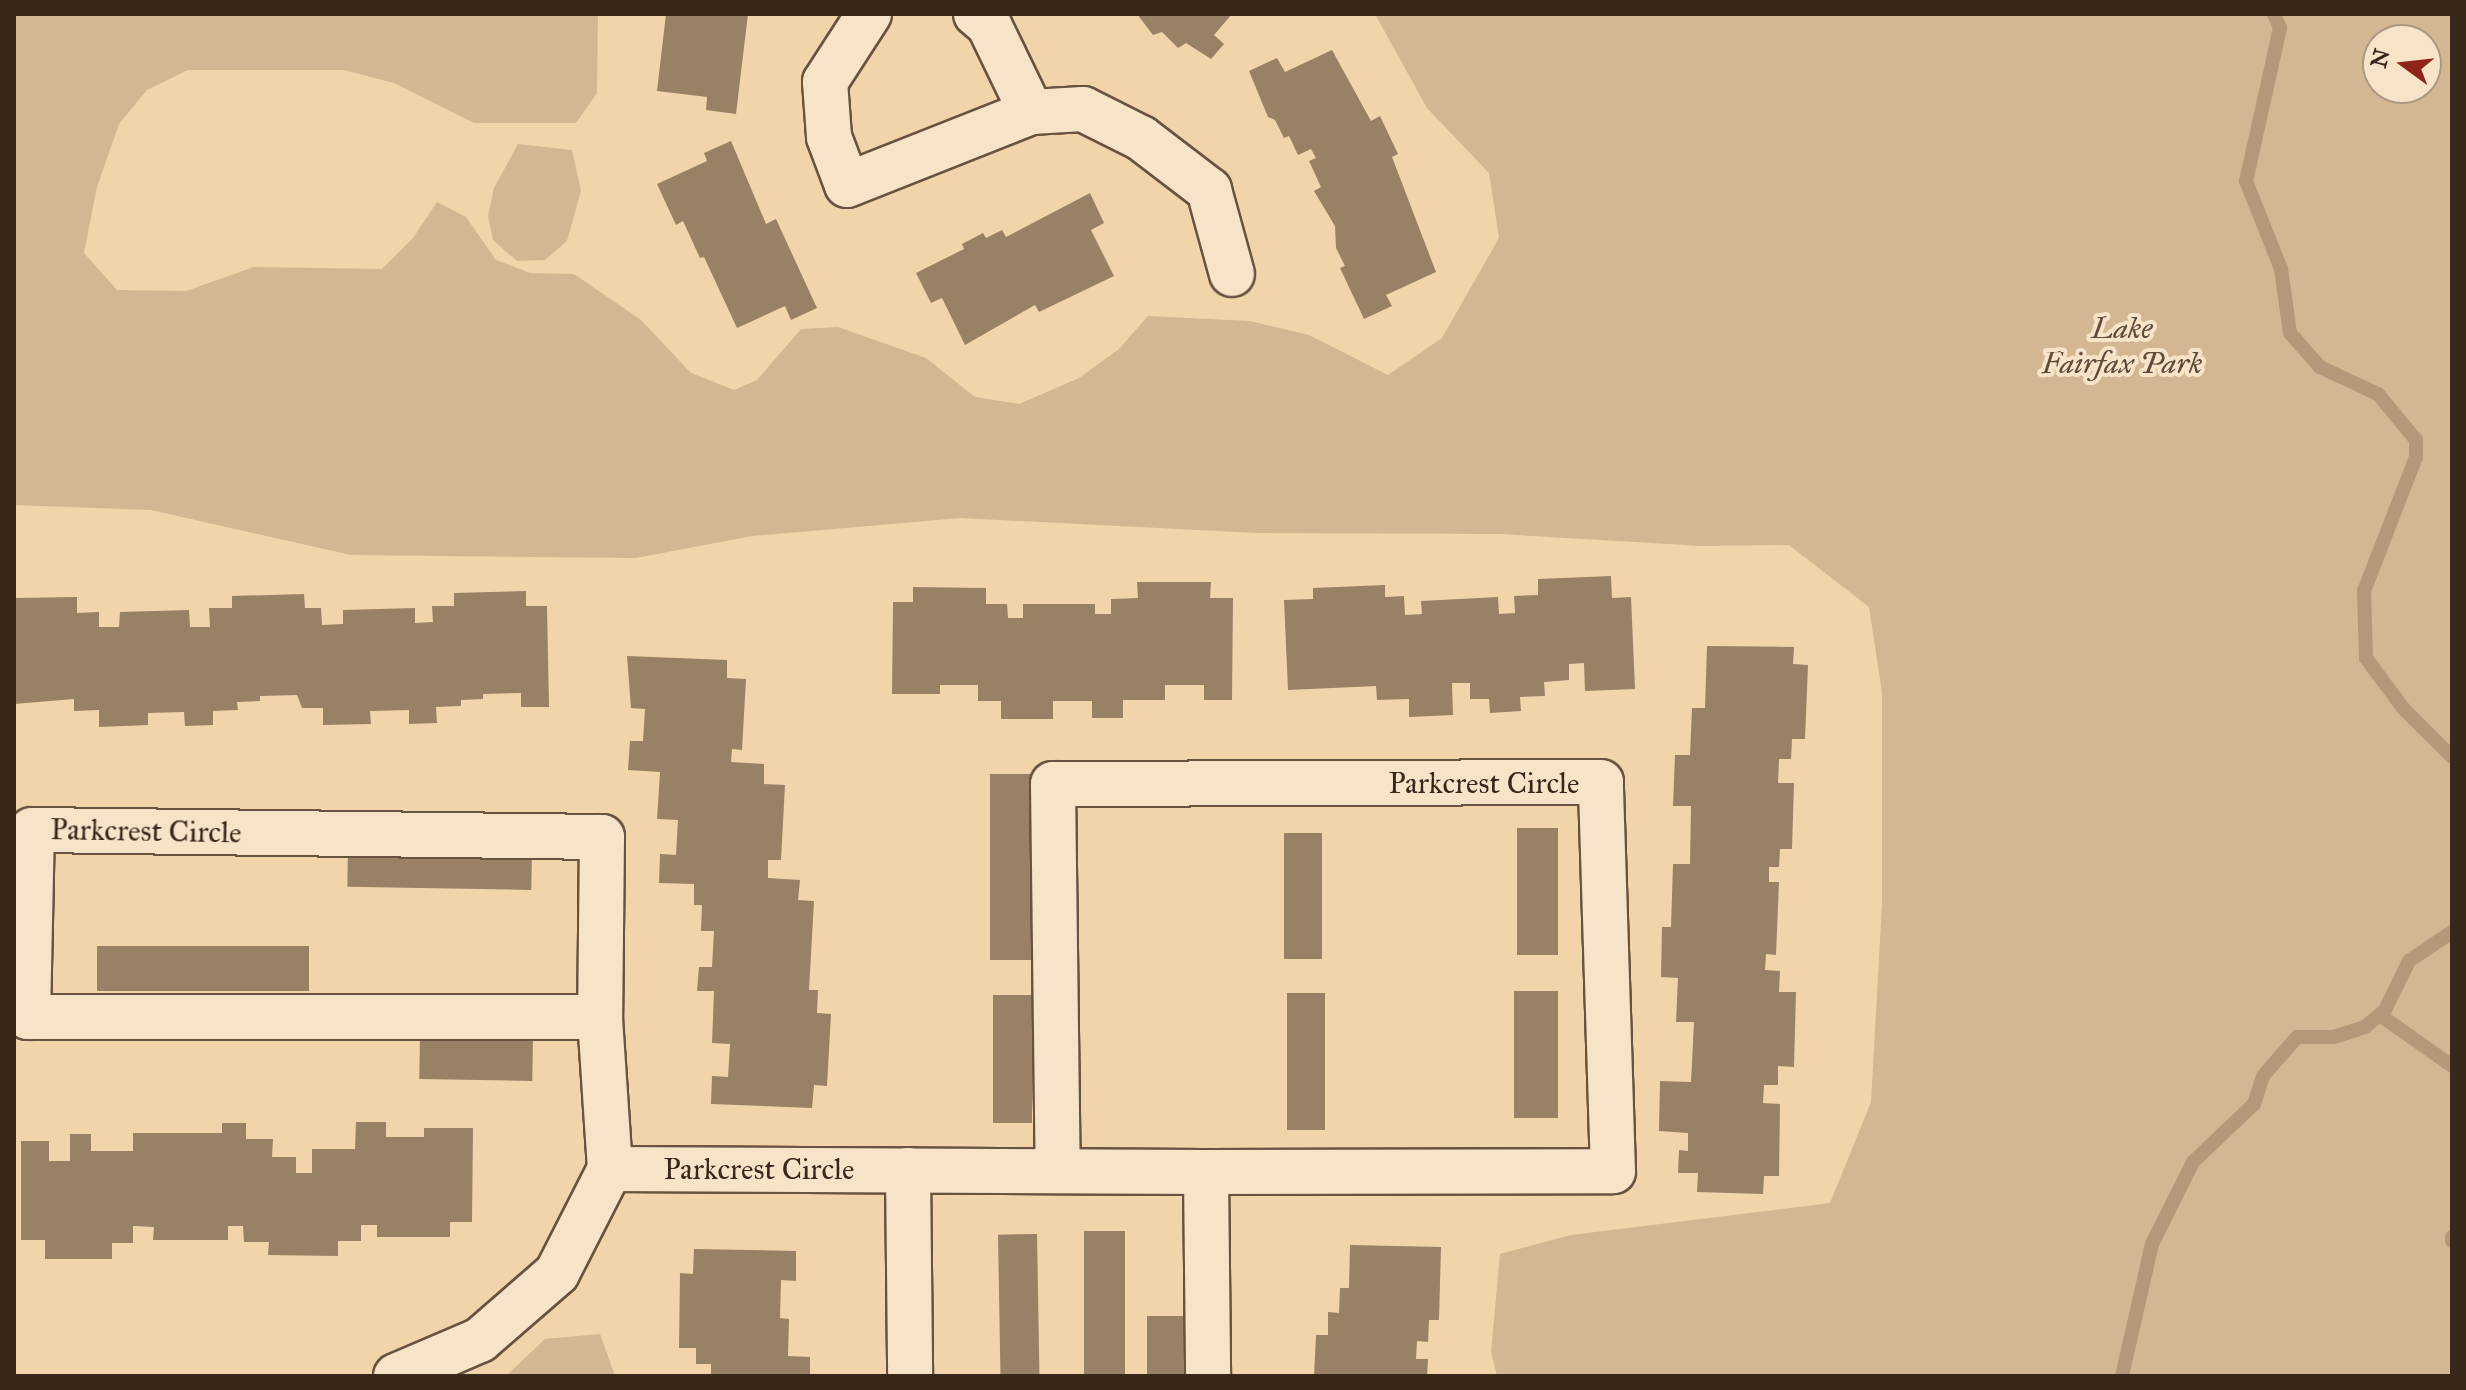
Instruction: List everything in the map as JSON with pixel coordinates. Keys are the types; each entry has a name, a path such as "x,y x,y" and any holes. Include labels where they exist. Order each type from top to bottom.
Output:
{"street":[{"path":"869,14 825,82 829,137 847,185 1031,112 1083,109 1141,138 1209,190 1232,274"},
{"path":"976,14 989,25 1031,112"},
{"name":"Parkcrest Circle","path":"600,1017 28,1017 32,830 602,837 600,1017 610,1169 1206,1172 1613,1171 1601,782 1053,784 1058,1170"},
{"path":"396,1376 480,1340 557,1273 610,1169"},
{"path":"908,1170 910,1376"},
{"path":"1206,1172 1208,1376"}],"green space":[{"name":"Lake Fairfax Park","path":"14,14 598,14 597,93 576,123 474,123 394,83 344,70 188,70 147,90 119,124 97,187 84,253 117,290 186,291 254,267 382,269 413,238 437,202 466,217 496,260 530,273 574,274 641,320 691,373 734,390 757,380 801,329 838,327 926,358 975,397 1019,404 1079,378 1119,349 1148,316 1250,321 1309,335 1388,375 1442,338 1499,238 1489,173 1427,108 1375,14 2452,14 2452,1376 1497,1376 1491,1352 1500,1254 1571,1235 1830,1203 1871,1102 1882,904 1882,693 1869,607 1789,545 1702,546 1499,534 1257,533 960,518 752,536 636,558 351,555 151,510 14,505"},
{"path":"518,144 572,150 581,191 567,241 545,260 517,261 493,240 488,216 494,188"},
{"path":"600,1334 615,1376 506,1376 545,1339"}],"building":[{"path":"666,14 748,14 736,114 706,110 707,97 657,91"},
{"path":"1137,14 1232,14 1214,35 1224,44 1211,59 1186,43 1178,48 1162,32 1153,35"},
{"path":"1332,50 1371,121 1380,116 1398,154 1392,157 1436,272 1386,295 1392,306 1364,319 1340,268 1345,266 1336,248 1335,226 1314,191 1321,187 1309,161 1316,158 1311,149 1298,155 1289,136 1284,138 1275,120 1268,117 1249,71 1277,58 1285,72"},
{"path":"731,141 766,224 776,219 817,308 791,320 785,306 737,328 704,257 700,258 683,221 676,225 657,184 707,161 704,153"},
{"path":"1090,193 1104,223 1091,230 1114,276 1039,312 1035,305 965,345 942,298 931,303 916,273 964,249 962,244 983,233 986,238 1002,230 1006,237"},
{"path":"1611,576 1612,598 1631,597 1635,689 1585,691 1584,663 1569,664 1569,680 1544,682 1545,696 1520,697 1521,711 1490,713 1489,699 1470,699 1470,683 1452,683 1453,715 1409,717 1409,699 1377,700 1376,686 1288,690 1284,600 1313,599 1313,588 1385,585 1385,597 1404,596 1405,615 1422,614 1421,601 1498,597 1499,614 1515,613 1514,596 1538,595 1538,579"},
{"path":"1137,582 1211,582 1210,598 1233,598 1232,700 1204,700 1204,685 1165,685 1165,700 1123,700 1123,718 1092,718 1092,701 1053,701 1053,719 1001,719 1001,701 978,701 978,685 940,685 940,694 892,694 893,602 913,602 913,587 986,588 986,604 1007,604 1008,618 1023,618 1023,604 1095,604 1095,614 1111,614 1111,599 1138,598"},
{"path":"526,591 526,606 547,606 549,707 521,707 521,693 483,694 483,699 461,700 461,706 436,707 437,723 409,724 409,710 370,711 371,724 323,725 323,708 302,708 297,695 260,696 260,701 237,702 238,710 213,711 213,725 185,726 184,712 148,713 148,725 99,727 99,710 74,711 74,699 14,704 14,598 77,597 77,613 99,612 99,627 119,627 120,612 189,610 190,627 210,627 209,608 232,608 232,596 304,594 305,608 321,608 322,625 343,624 343,610 415,608 415,623 433,622 432,606 454,606 454,593"},
{"path":"1707,646 1794,647 1793,664 1808,665 1805,739 1792,739 1791,759 1779,759 1778,783 1794,783 1792,849 1780,849 1779,867 1769,867 1769,882 1779,882 1776,955 1766,954 1765,970 1780,971 1779,992 1796,992 1794,1067 1778,1066 1778,1085 1764,1085 1763,1103 1780,1104 1779,1176 1764,1176 1763,1194 1697,1192 1698,1173 1678,1173 1679,1150 1688,1151 1688,1133 1659,1131 1660,1081 1691,1082 1694,1022 1676,1022 1678,978 1661,977 1662,927 1671,927 1673,864 1690,864 1691,806 1673,806 1675,755 1690,755 1692,708 1705,708"},
{"path":"627,656 727,660 727,678 746,679 742,750 732,749 731,762 764,764 764,784 785,785 781,860 768,860 768,878 800,880 798,900 814,901 809,990 818,990 817,1013 831,1014 827,1086 814,1085 812,1108 711,1104 712,1076 728,1077 730,1044 712,1043 714,991 697,991 699,967 712,967 714,931 701,931 702,905 694,905 694,884 659,883 660,854 676,855 678,820 657,819 660,772 628,770 630,741 643,741 645,709 631,708"},
{"path":"990,774 1031,774 1031,960 990,960"},
{"path":"1517,828 1558,828 1558,955 1517,955"},
{"path":"1284,833 1322,833 1322,959 1284,959"},
{"path":"348,847 532,850 531,890 347,887"},
{"path":"97,946 309,946 309,991 97,991"},
{"path":"1514,991 1558,991 1558,1118 1514,1118"},
{"path":"1287,993 1325,993 1325,1130 1287,1130"},
{"path":"993,995 1032,995 1032,1123 993,1123"},
{"path":"420,1036 533,1038 532,1081 419,1079"},
{"path":"356,1122 386,1122 386,1137 424,1137 424,1128 473,1128 472,1222 450,1222 450,1237 377,1237 377,1225 361,1225 361,1241 338,1241 338,1256 268,1255 269,1242 244,1242 243,1226 228,1226 228,1240 153,1240 154,1227 133,1226 133,1243 112,1243 112,1259 45,1259 45,1240 21,1240 21,1141 49,1141 49,1161 70,1161 70,1134 91,1134 91,1151 133,1151 133,1133 222,1133 222,1123 246,1123 246,1139 273,1139 272,1157 296,1157 296,1173 312,1173 312,1149 355,1149"},
{"path":"1084,1231 1125,1231 1125,1376 1084,1376"},
{"path":"1037,1234 1039,1376 1000,1376 998,1235"},
{"path":"1350,1245 1441,1247 1439,1320 1429,1320 1428,1342 1417,1341 1416,1359 1428,1359 1427,1376 1314,1376 1316,1335 1328,1335 1328,1312 1339,1313 1340,1288 1349,1288"},
{"path":"694,1249 796,1251 796,1281 781,1280 780,1318 789,1319 788,1356 810,1357 810,1376 711,1376 711,1364 696,1364 696,1348 679,1348 680,1273 693,1274"},
{"path":"1147,1316 1185,1316 1185,1376 1147,1376"}],"waterway":[{"path":"2274,14 2280,28 2246,181 2281,269 2290,333 2320,367 2378,394 2416,440 2416,457 2364,591 2366,658 2403,708 2452,757"},
{"path":"2122,1376 2152,1244 2193,1162 2254,1104 2263,1076 2297,1037 2334,1037 2365,1027 2385,1010 2409,961 2452,932"},
{"path":"2380,1015 2452,1066"}]}
